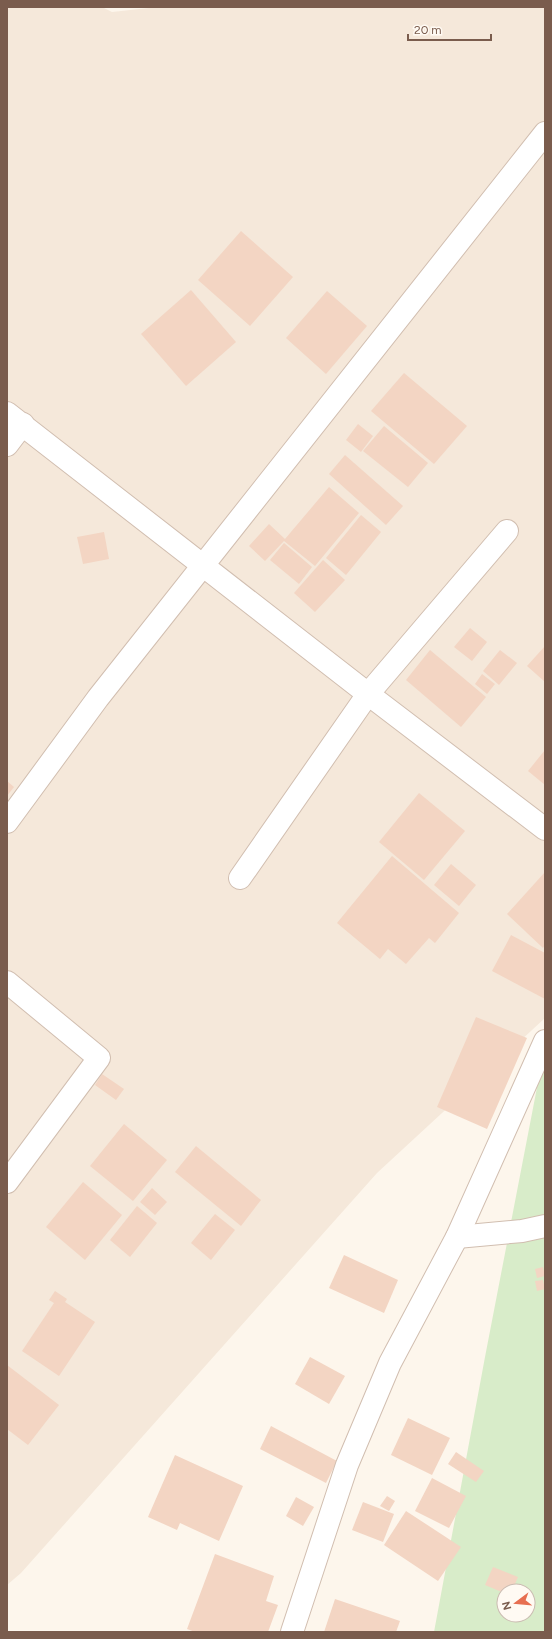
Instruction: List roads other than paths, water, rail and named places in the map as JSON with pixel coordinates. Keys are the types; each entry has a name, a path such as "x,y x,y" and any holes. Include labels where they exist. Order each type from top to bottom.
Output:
{"street":[{"path":"7,822 98,698 204,566 545,133"},
{"path":"7,445 15,419 368,694 545,829"},
{"path":"240,878 368,694 507,532"},
{"path":"7,982 99,1058 7,1182"},
{"path":"292,1632 347,1466 390,1363 456,1237 545,1040"},
{"path":"456,1237 522,1231 545,1226"}]}
